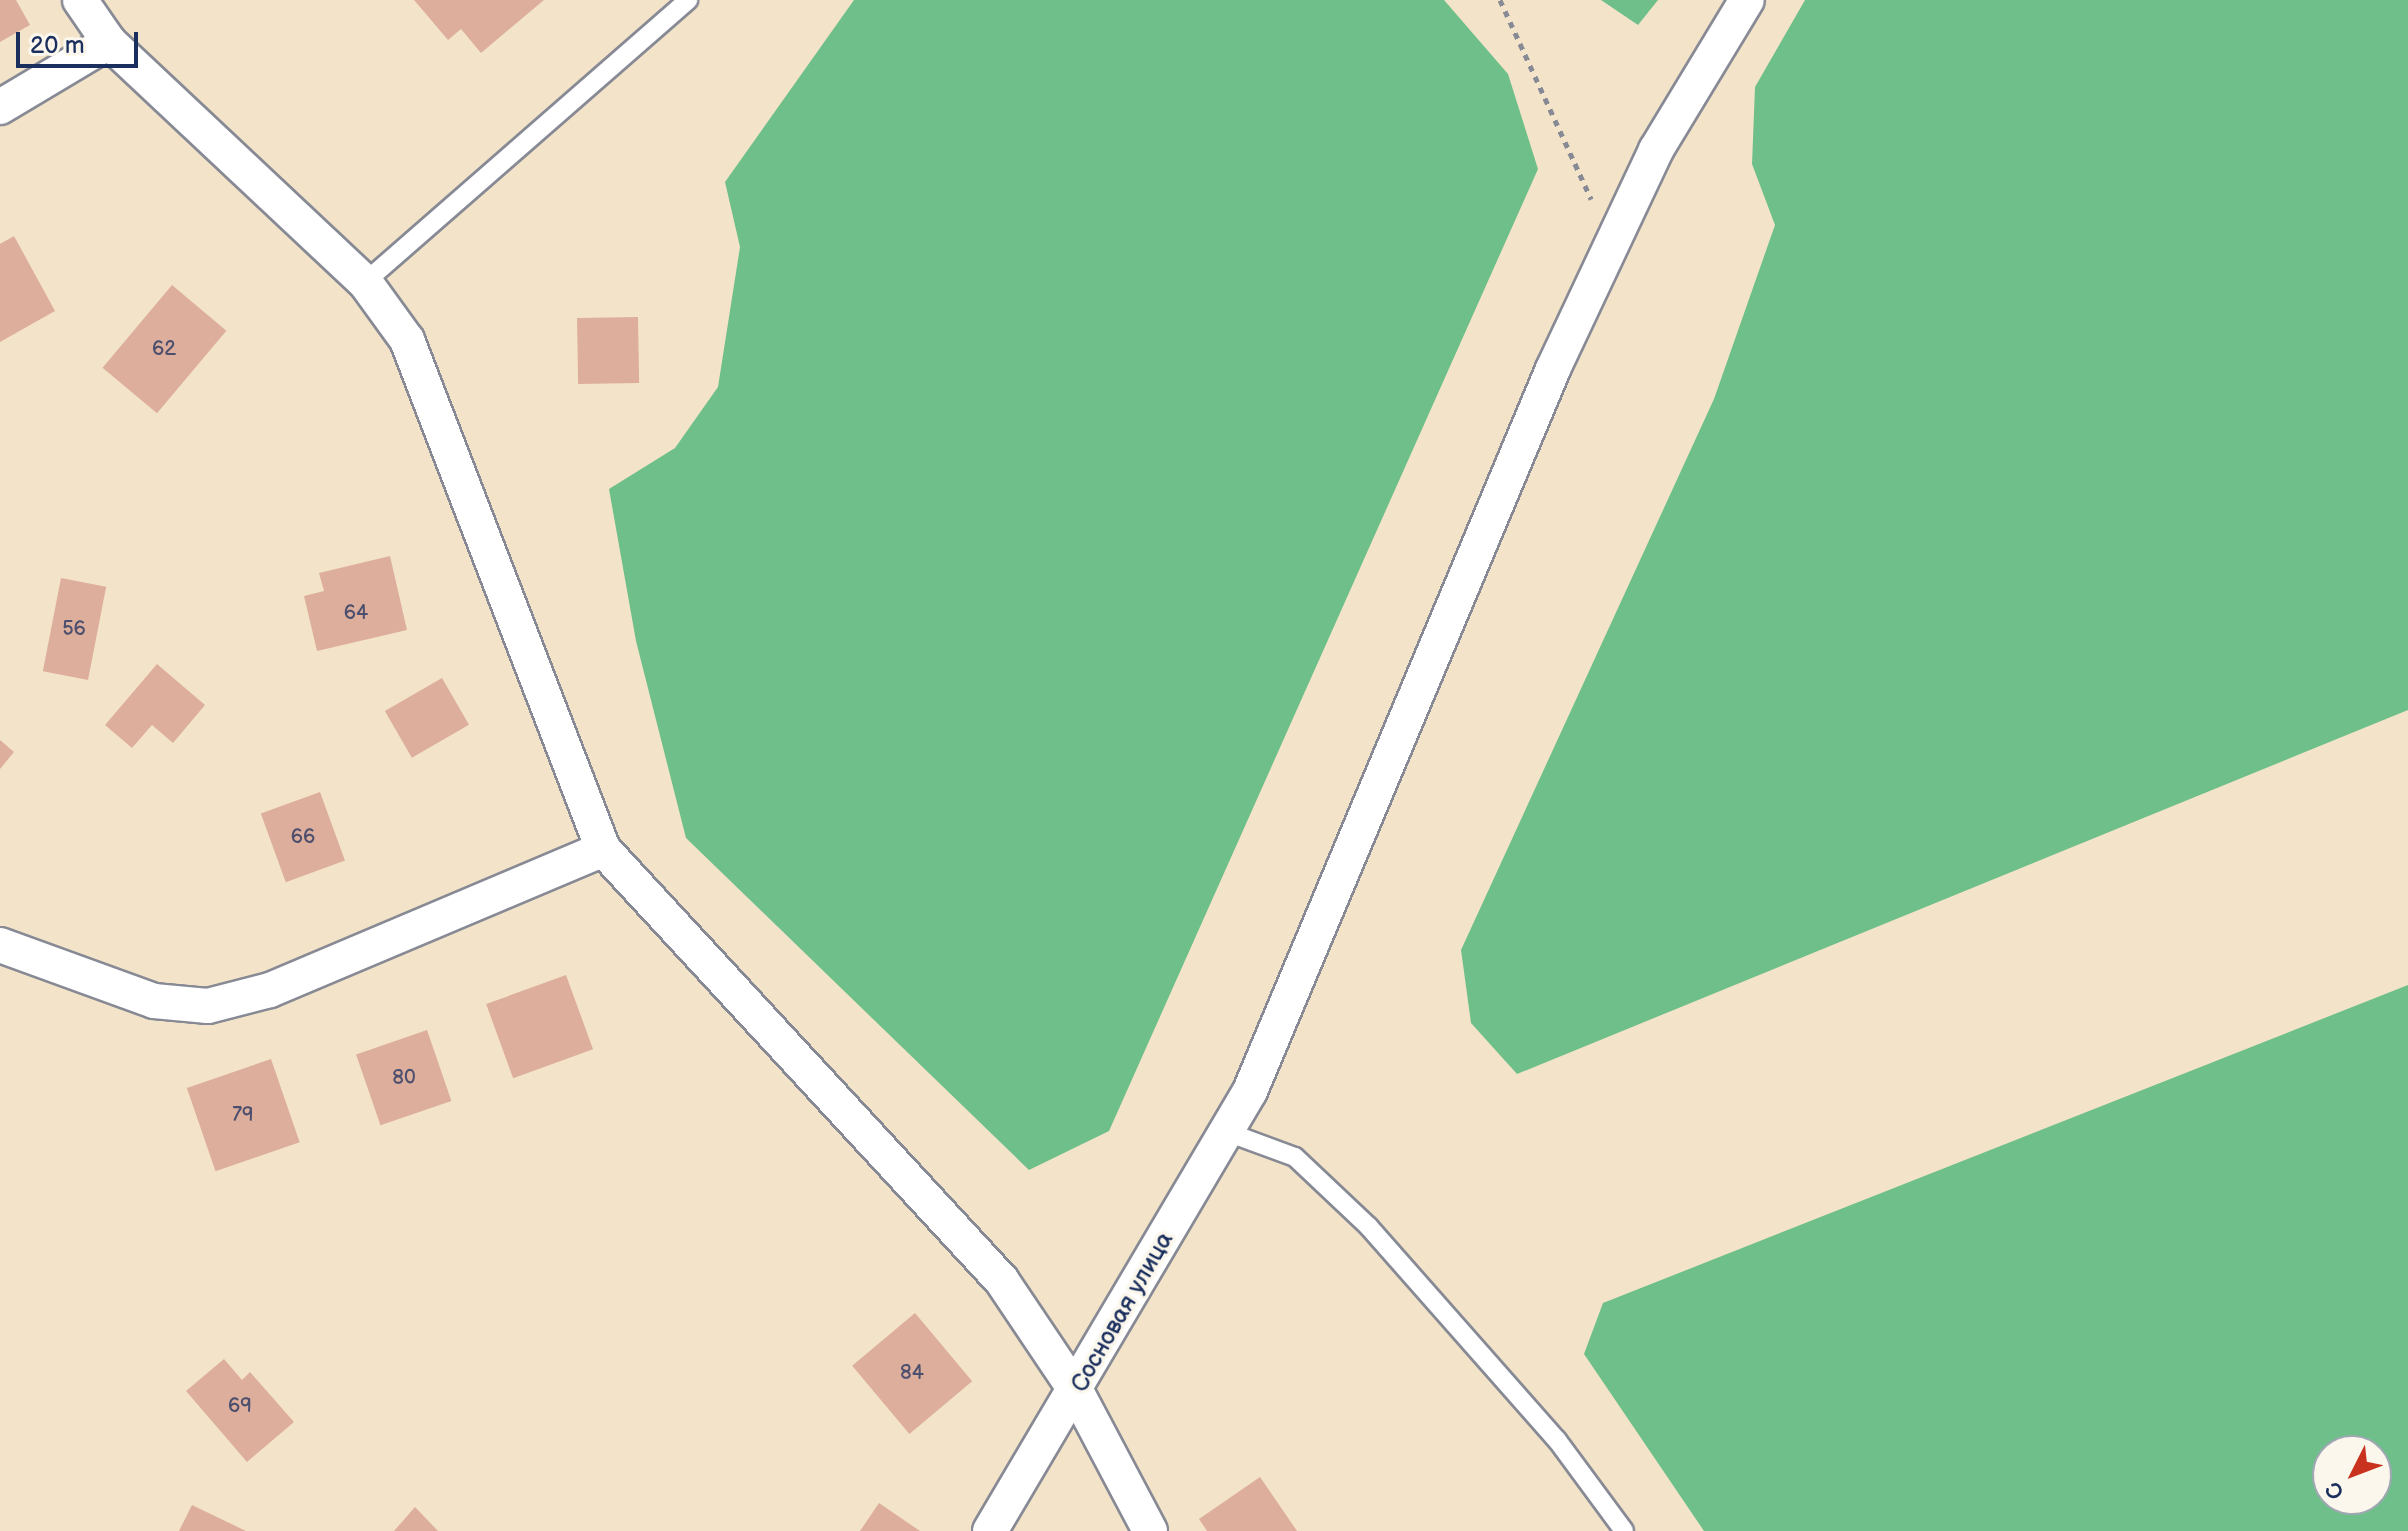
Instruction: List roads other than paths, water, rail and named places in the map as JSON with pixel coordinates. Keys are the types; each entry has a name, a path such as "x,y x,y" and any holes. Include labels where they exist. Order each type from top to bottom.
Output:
{"street":[{"path":"80,0 109,42 365,282 428,380 603,849 1002,1281 1076,1391 1150,1531"},
{"name":"Сосновая улица","path":"990,1531 1076,1391 1250,1091 1609,249 1656,150 1747,0"},
{"path":"0,107 109,42"},
{"path":"0,945 154,1001 208,1006 270,990 603,849"}],"lane":[{"path":"365,282 688,0"},
{"path":"1227,1132 1295,1157 1369,1227 1557,1440 1624,1531"}]}
